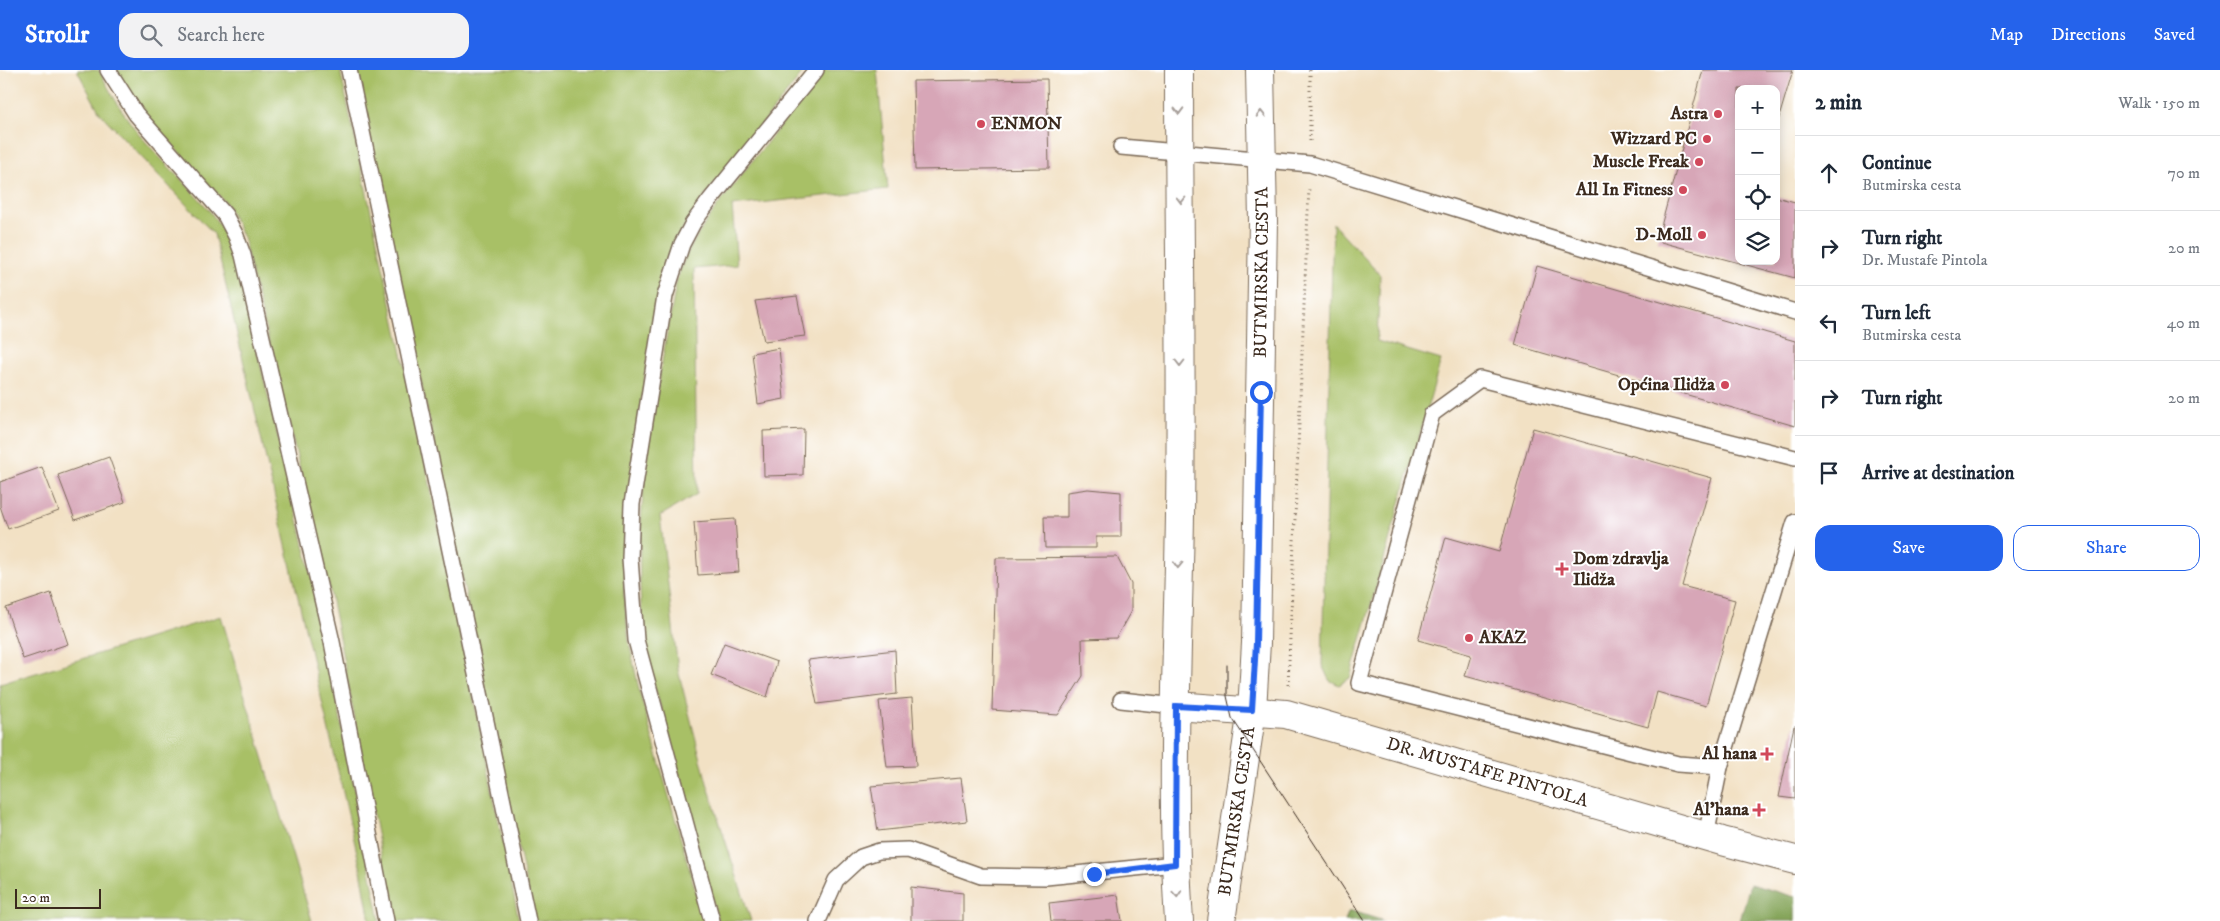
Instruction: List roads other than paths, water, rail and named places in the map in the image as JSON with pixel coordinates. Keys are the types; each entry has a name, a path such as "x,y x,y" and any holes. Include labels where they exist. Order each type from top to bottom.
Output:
{"main road":[{"path":"1179,70 1180,506 1176,632 1175,864 1179,921"},
{"name":"BUTMIRSKA CESTA","path":"1221,921 1252,710 1256,643 1263,221 1260,70"},
{"name":"DR. MUSTAFE PINTOLA","path":"1176,706 1252,710 1286,714 1795,860"}],"lane":[{"path":"108,70 136,114 225,215 243,254 332,642 386,921"},
{"path":"349,70 528,921"},
{"path":"712,921 636,640 630,558 632,504 665,296 682,244 693,223 710,200 816,70"},
{"path":"1121,147 1262,158 1310,164 1795,312"},
{"path":"1720,767 1678,764 1359,683 1432,414 1480,379 1795,458"},
{"path":"1706,836 1720,767 1795,522"},
{"path":"1121,700 1176,706"},
{"path":"818,921 836,880 861,857 879,851 908,850 981,876 1046,877 1175,864"}],"tram line":[{"path":"1227,665 1227,696 1232,718 1365,921"}],"place":[{"name":"Astra","path":"1718,114"},
{"name":"ENMON","path":"981,124"},
{"name":"Wizzard PC","path":"1707,139"},
{"name":"Muscle Freak","path":"1699,162"},
{"name":"All In Fitness","path":"1683,190"},
{"name":"D-Moll","path":"1702,235"},
{"name":"Općina Ilidža","path":"1725,385"},
{"name":"Dom zdravlja Ilidža","path":"1562,569"},
{"name":"AKAZ","path":"1469,638"},
{"name":"Al hana","path":"1767,754"},
{"name":"Al'hana","path":"1759,810"}]}
